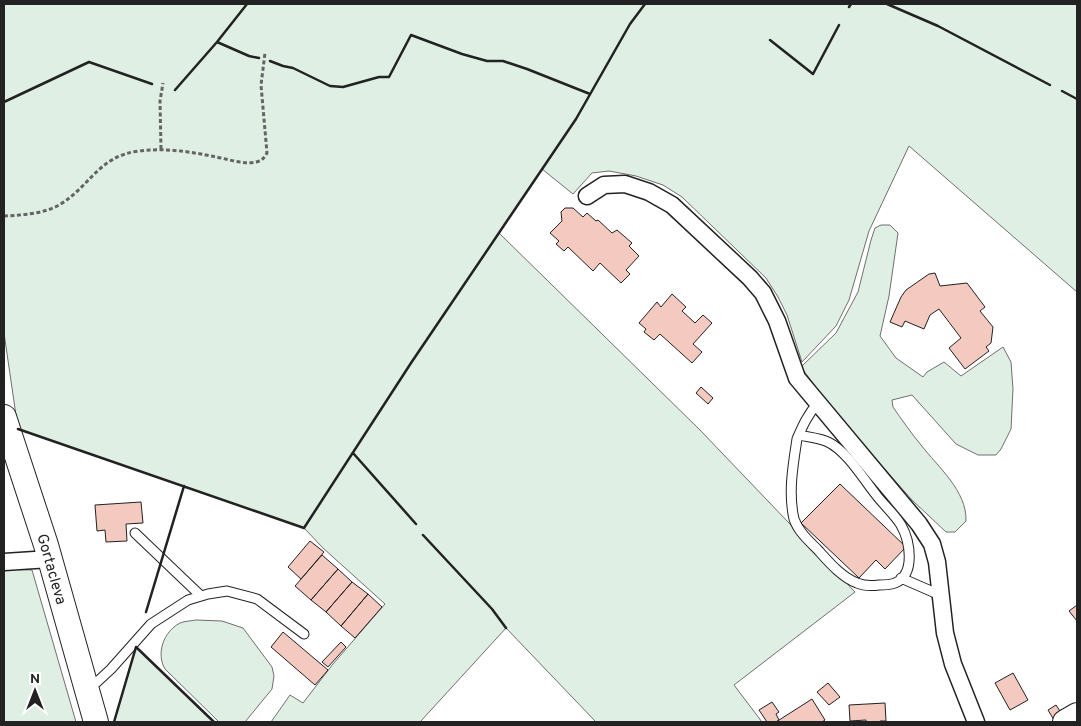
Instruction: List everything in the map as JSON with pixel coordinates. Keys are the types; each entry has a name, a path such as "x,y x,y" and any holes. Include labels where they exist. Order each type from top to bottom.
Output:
{"street":[{"path":"587,196 604,185 625,184 648,192 672,205 705,234 763,293 777,321 797,378 918,524 932,544 937,562 945,633 954,664 976,722"},
{"name":"Gortacleva","path":"4,417 50,559 96,722"},
{"path":"4,562 50,559"},
{"path":"1065,722 1077,715"}],"lane":[{"path":"799,435 818,438 835,447 848,459 900,524 908,542 909,553 907,570 894,583 868,586 858,584 832,566 801,532 795,520 792,496 792,466 799,435 807,416 818,403"},
{"path":"135,533 201,596"},
{"path":"901,578 940,595"},
{"path":"86,687 98,682 151,624 188,600 201,596 227,591 257,599 304,634"}],"path":[{"path":"4,216 44,212 59,205 76,193 103,165 129,153 161,149 243,162 263,160 267,153 261,84 265,53"},
{"path":"161,149 160,101 163,83"}],"green space":[{"path":"4,4 1077,4 1077,292 909,146 869,231 849,300 836,326 802,362 787,315 766,278 682,197 663,185 636,176 609,171 592,173 573,194 542,169 499,233 700,430 855,592 734,685 762,722 596,722 506,628 420,722 271,722 290,695 303,703 333,664 385,604 323,548 304,528 18,429 4,333"},
{"path":"881,225 890,225 898,233 889,296 880,336 896,358 923,377 927,372 944,362 961,376 1003,347 1011,362 1013,389 1011,429 996,455 978,455 956,444 912,395 892,400 893,407 900,417 950,480 962,500 966,521 955,532 946,532 912,500 836,414 801,367 836,333 858,292 875,228"},
{"path":"4,569 32,570 76,722 4,722"},
{"path":"196,620 222,621 243,628 272,667 274,676 272,689 245,722 219,722 165,669 162,663 161,650 169,632 180,623"},
{"path":"136,647 214,722 114,722"}],"building":[{"path":"565,208 573,208 583,217 587,213 612,233 617,230 632,243 629,246 639,256 626,270 630,274 621,283 600,263 593,271 568,247 564,251 556,244 559,241 550,233 562,221 561,212"},
{"path":"935,273 940,286 967,283 985,307 980,311 993,327 991,343 986,347 989,351 965,369 949,348 961,338 939,309 930,315 924,329 905,321 902,327 890,322 906,290 929,274"},
{"path":"672,294 686,307 682,311 695,323 703,315 712,323 693,344 702,352 692,363 660,334 654,340 644,332 646,329 639,323 657,302 661,307"},
{"path":"701,387 713,398 708,404 696,393"},
{"path":"840,484 906,547 885,569 876,560 859,578 801,523"},
{"path":"141,502 143,523 126,524 127,541 106,542 105,530 97,531 95,505"},
{"path":"310,541 324,552 301,579 288,567"},
{"path":"322,555 338,569 311,600 295,586"},
{"path":"338,569 352,582 326,612 311,600"},
{"path":"352,582 368,594 341,626 326,612"},
{"path":"368,594 382,607 355,638 341,626"},
{"path":"1077,605 1077,621 1069,611"},
{"path":"283,632 328,670 315,685 271,647"},
{"path":"341,642 346,647 328,667 322,662"},
{"path":"1013,673 1028,700 1010,710 995,683"},
{"path":"828,683 840,697 829,705 817,692"},
{"path":"812,699 825,720 822,722 776,722"},
{"path":"772,702 779,712 776,714 779,720 767,722 759,710"},
{"path":"885,703 886,721 850,721 849,705"},
{"path":"1056,705 1062,714 1054,720 1048,710"}],"wall":[{"path":"175,90 247,4"},
{"path":"18,429 304,528 411,363 576,119 630,24 645,4"},
{"path":"887,4 938,26 1050,85"},
{"path":"770,40 813,74 839,25"},
{"path":"270,61 293,68 330,86 343,87 379,77 389,77 411,35 462,54 487,61 503,61 590,94"},
{"path":"217,42 249,56 259,58"},
{"path":"4,102 89,62 152,84"},
{"path":"1062,91 1077,99"},
{"path":"353,453 416,524"},
{"path":"146,612 184,486"},
{"path":"423,535 492,609 506,628"},
{"path":"114,722 136,647 214,722"}]}
